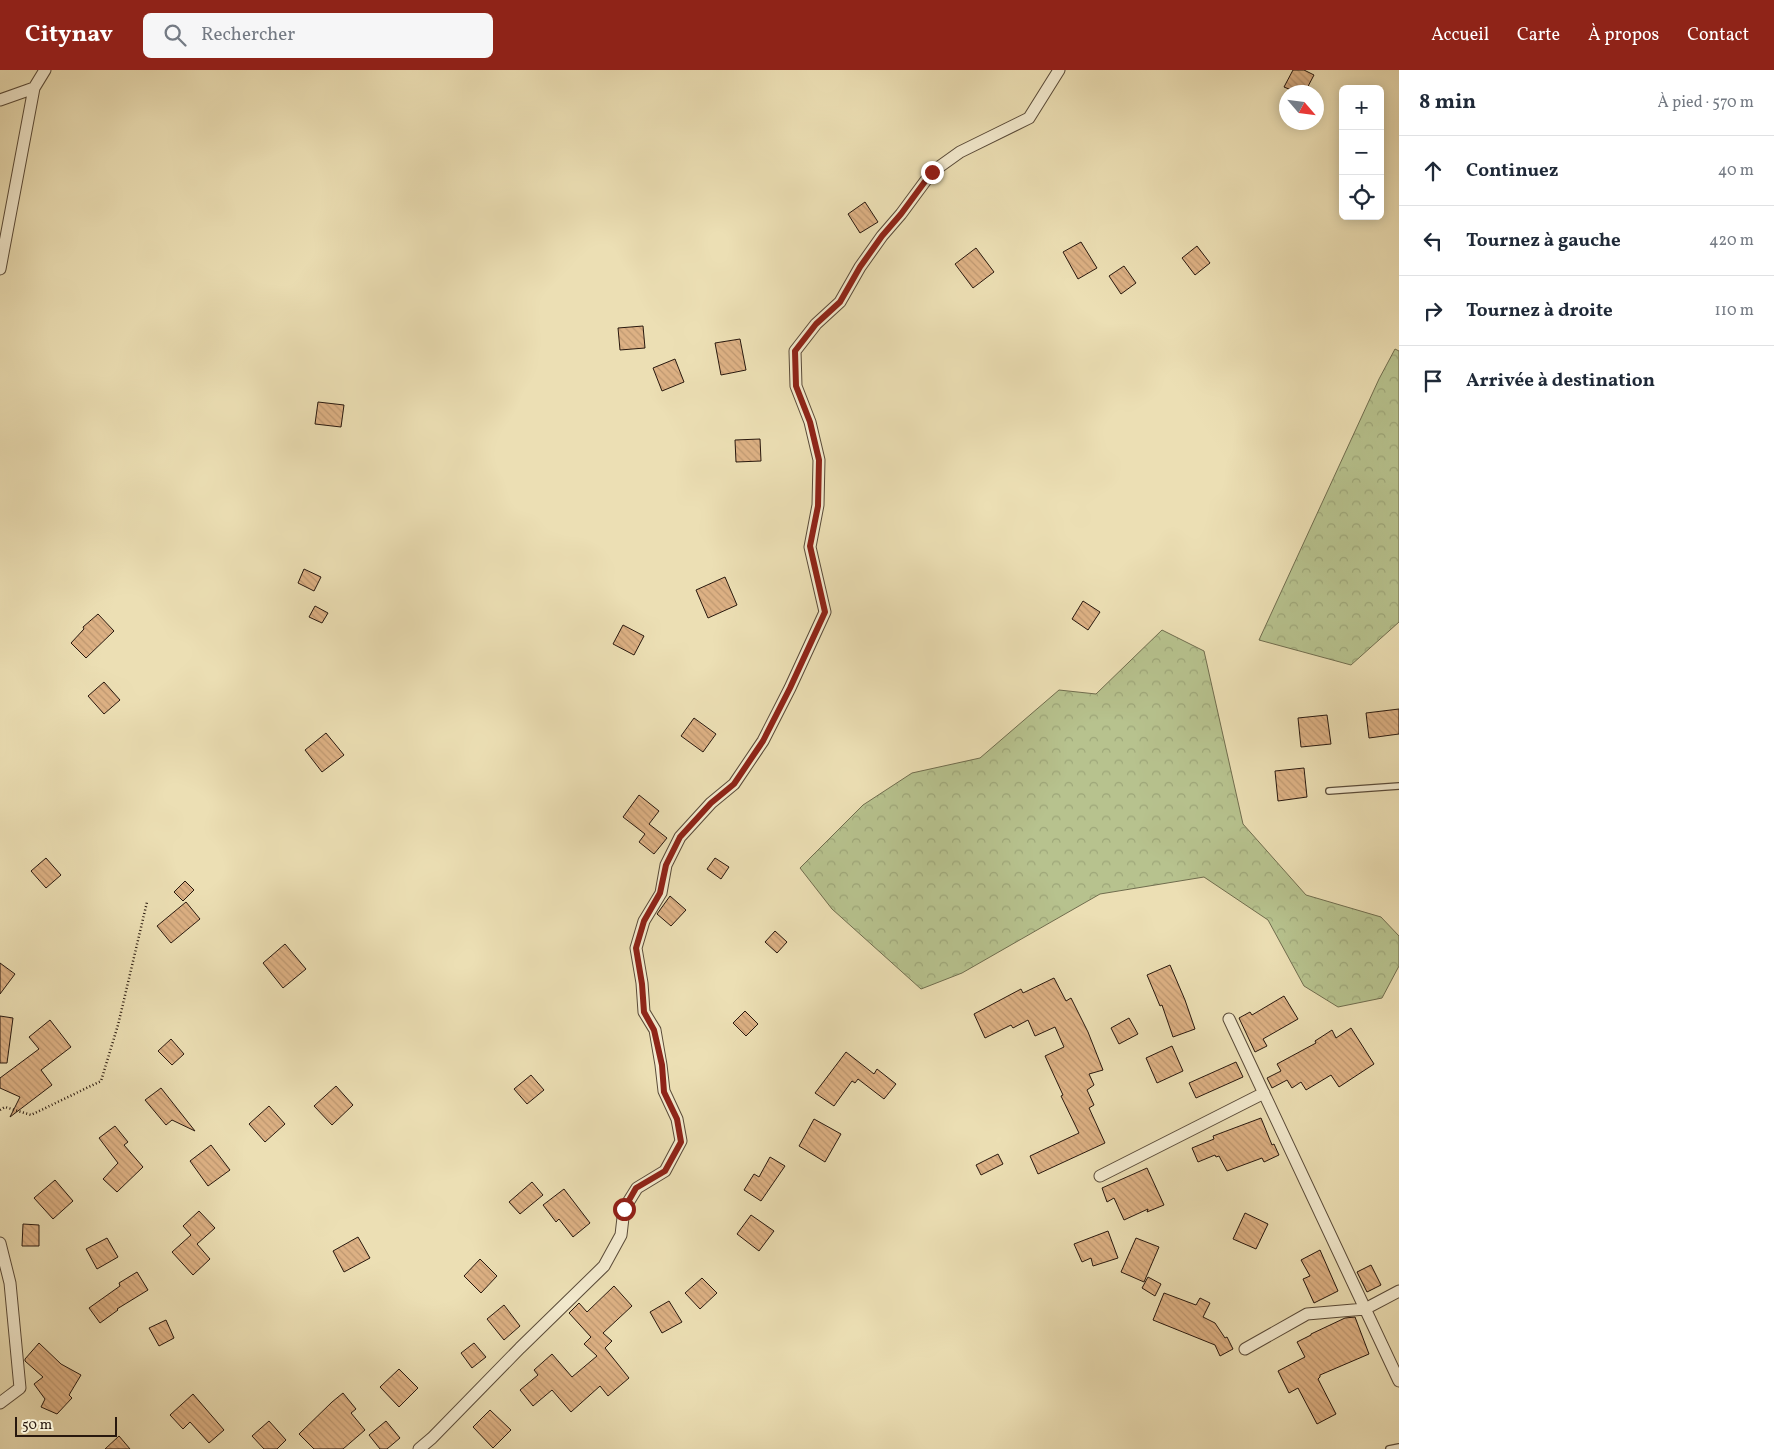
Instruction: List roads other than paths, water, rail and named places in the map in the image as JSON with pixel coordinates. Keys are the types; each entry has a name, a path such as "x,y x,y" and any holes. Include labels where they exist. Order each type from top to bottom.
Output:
{"street":[{"path":"0,269 34,88 45,70"},
{"path":"419,1449 604,1266 621,1234 624,1209 636,1188 665,1171 681,1142 677,1119 664,1092 662,1065 654,1030 644,1012 636,948 644,921 660,893 666,865 680,837 711,803 734,784 763,741 825,612 810,546 818,506 819,460 810,422 796,386 795,351 816,324 840,302 860,267 932,172 960,152 1029,118 1059,70"},
{"path":"0,100 34,88"},
{"path":"1229,1020 1399,1381"},
{"path":"1100,1176 1264,1093"},
{"path":"0,1243 10,1283 20,1388 0,1403"},
{"path":"1245,1349 1307,1314 1365,1309 1399,1290"}],"lane":[{"path":"1329,791 1399,786"},
{"path":"1390,1449 1399,1447"}]}
